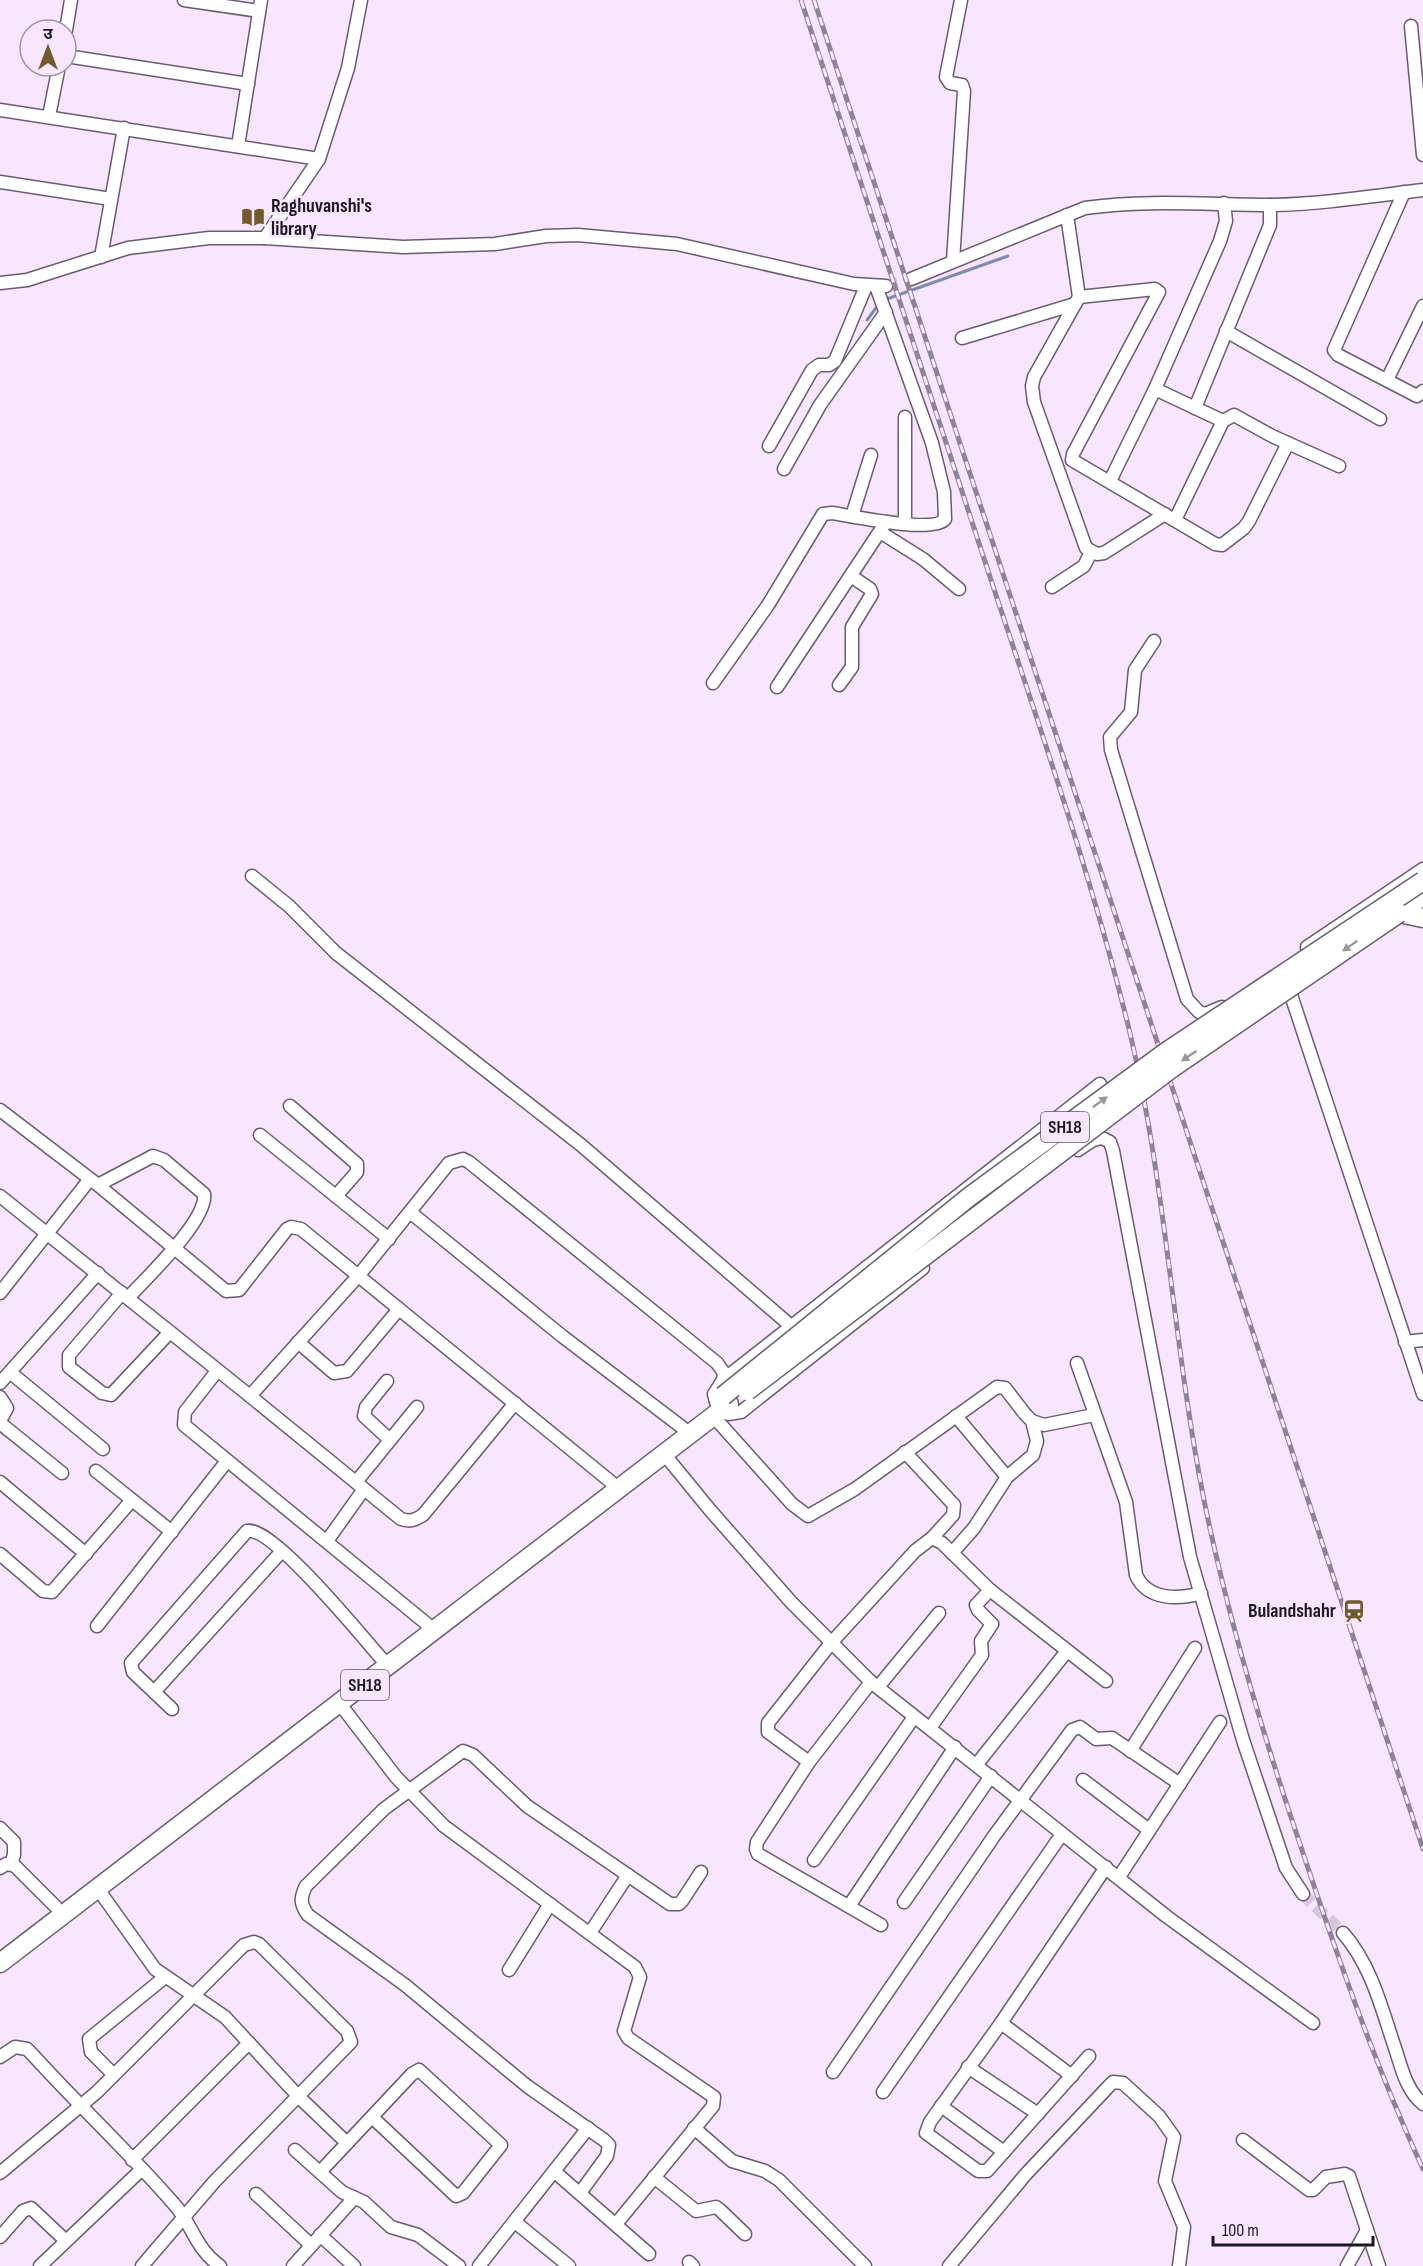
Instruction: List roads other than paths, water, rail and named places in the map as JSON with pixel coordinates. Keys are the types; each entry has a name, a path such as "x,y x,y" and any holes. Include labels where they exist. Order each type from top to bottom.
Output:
{"main road":[{"name":"SH18","path":"0,1963 665,1455 721,1401 969,1197 1166,1052 1423,881"},
{"path":"1398,913 1423,896"},
{"name":"SH18","path":"0,1950 683,1428 1172,1068 1398,913"},
{"path":"1398,913 1423,918"}],"street":[{"path":"68,18 70,0"},
{"path":"184,0 260,6 238,146"},
{"path":"265,238 320,159 348,68 361,0"},
{"path":"952,261 964,91 962,86 950,83 946,77 961,0"},
{"path":"1411,26 1423,155"},
{"path":"78,58 248,84"},
{"path":"49,116 57,78"},
{"path":"0,110 320,159"},
{"path":"101,257 124,128"},
{"path":"0,182 111,199"},
{"path":"0,283 27,280 128,248 209,238 265,238 403,247 495,244 546,236 621,237 677,244 890,283 1085,208 1224,203 1270,216 1302,204 1423,190"},
{"path":"1404,192 1334,346 1338,355 1417,396 1423,391"},
{"path":"1110,481 1155,389 1224,231 1224,203"},
{"path":"1067,215 1077,300 1034,377 1032,394 1083,542 1091,552 1104,553 1170,517 1223,421 1234,415 1339,466"},
{"path":"1195,408 1270,216"},
{"path":"777,687 883,527 905,523 933,525 943,523 946,514 944,492 932,443 886,312 890,283"},
{"path":"769,446 812,370 819,365 829,365 835,361 890,283"},
{"path":"962,338 1077,300 1155,289 1159,292 1072,456 1072,460 1215,544 1225,544 1250,521 1288,443"},
{"path":"1387,380 1423,306"},
{"path":"784,470 825,397 886,312"},
{"path":"1226,331 1380,419"},
{"path":"1155,389 1223,421"},
{"path":"905,417 905,523"},
{"path":"852,516 871,455"},
{"path":"713,683 768,605 824,514 852,516 883,527 959,589"},
{"path":"1052,587 1084,566 1091,552"},
{"path":"838,686 853,661 852,627 872,594 870,589 851,576"},
{"path":"1154,641 1135,670 1131,712 1110,737 1109,742 1187,999 1198,1012 1205,1014 1214,1012 1423,869"},
{"path":"252,876 289,906 336,953 580,1145 791,1326"},
{"path":"1289,989 1423,1394"},
{"path":"721,1401 791,1326 1100,1084"},
{"path":"290,1106 357,1164 357,1172 336,1196"},
{"path":"0,1110 94,1182 226,1291 239,1290 287,1229 296,1227 359,1275 611,1482"},
{"path":"260,1135 389,1239"},
{"path":"250,1396 359,1275 449,1163 462,1160 469,1162 686,1335 722,1367 721,1401 728,1414 741,1412 1048,1169 1093,1140 1102,1138 1110,1142 1113,1150 1190,1557 1243,1740 1286,1868 1303,1894"},
{"path":"0,1293 48,1233 94,1182 153,1156 164,1160 198,1187 204,1194 205,1203 202,1211 174,1248 69,1355 67,1363 102,1393 111,1395 170,1332"},
{"path":"0,1196 401,1519 416,1520 423,1515 515,1403"},
{"path":"410,1212 553,1328 683,1428"},
{"path":"0,1383 98,1273"},
{"path":"298,1342 334,1373 341,1374 347,1371 399,1309"},
{"path":"1406,1342 1423,1340"},
{"path":"1077,1363 1126,1502 1139,1583 1169,1598 1184,1598 1201,1593"},
{"path":"217,1371 185,1412 183,1419 188,1430 428,1624"},
{"path":"10,1373 103,1449"},
{"path":"387,1381 366,1407 364,1416 390,1440"},
{"path":"721,1401 792,1504 808,1516 855,1489 956,1416 1001,1387 1032,1421 1044,1425 1059,1424 1094,1415"},
{"path":"0,1397 7,1408 0,1422 62,1473"},
{"path":"327,1541 390,1440 417,1407"},
{"path":"956,1416 1007,1477"},
{"path":"952,1553 974,1528 1007,1477 1033,1455 1036,1448 1032,1421"},
{"path":"809,1762 768,1732 766,1727 791,1690 831,1643 915,1551 932,1538 953,1515 954,1505 905,1452"},
{"path":"665,1455 717,1518 831,1643 875,1685 1166,1916 1312,2023"},
{"path":"98,1626 227,1461"},
{"path":"96,1471 172,1532"},
{"path":"0,1482 86,1554"},
{"path":"0,1554 48,1593 56,1589 132,1500"},
{"path":"172,1709 133,1672 131,1663 243,1534 252,1530 258,1532 282,1551 307,1574 382,1659"},
{"path":"932,1538 937,1539 990,1590 1106,1681"},
{"path":"154,1692 282,1551"},
{"path":"930,1728 982,1655 981,1641 992,1624 978,1611 976,1605 990,1590"},
{"path":"881,1925 758,1854 757,1842 809,1762 939,1613"},
{"path":"1131,1751 1195,1648"},
{"path":"977,1764 1067,1651"},
{"path":"340,1704 407,1790 444,1826 590,1933 639,1972 638,1984 624,2024 624,2031 628,2037 714,2097 713,2106 616,2224"},
{"path":"814,1860 914,1717"},
{"path":"1119,1877 1220,1722"},
{"path":"833,2072 1021,1800 1076,1728 1084,1729 1096,1739 1112,1738 1180,1784"},
{"path":"849,1906 955,1747"},
{"path":"580,2193 609,2151 604,2140 475,2046 405,1985 308,1915 302,1906 302,1896 306,1886 384,1809 458,1753 468,1752 527,1806 674,1905 682,1901 701,1872"},
{"path":"904,1902 991,1776"},
{"path":"1083,1780 1149,1830"},
{"path":"0,1828 14,1842 14,1856 6,1866 56,1907"},
{"path":"883,2092 1062,1834"},
{"path":"1089,2056 987,2171 982,2173 929,2137 927,2127 1001,2023 1106,1867"},
{"path":"590,1933 628,1875"},
{"path":"98,1889 155,1969 195,1994 225,2018 299,2097 347,2143"},
{"path":"509,1970 550,1904"},
{"path":"1343,1933 1366,1968 1404,2074 1413,2094 1423,2104"},
{"path":"0,2173 80,2107 244,1945 254,1942 339,2023 351,2037 349,2048 214,2182 142,2266"},
{"path":"113,2074 91,2052 89,2039 165,1977"},
{"path":"1001,2023 1072,2076"},
{"path":"132,2160 249,2043"},
{"path":"0,2057 15,2047 27,2049 176,2205 204,2252 220,2266"},
{"path":"968,2067 1038,2114"},
{"path":"320,2172 412,2074 419,2070 501,2145 463,2193 456,2196 372,2117"},
{"path":"949,2266 1026,2174 1109,2086 1118,2082 1123,2083 1159,2116 1174,2137 1165,2181 1184,2226 1179,2266"},
{"path":"941,2106 1004,2152"},
{"path":"478,2266 588,2128"},
{"path":"694,2128 732,2161 765,2171 779,2180 865,2266"},
{"path":"1243,2140 1309,2190 1313,2190 1326,2176 1347,2174 1379,2266"},
{"path":"295,2150 342,2192 364,2202 391,2227 418,2235 459,2266"},
{"path":"40,2266 141,2170"},
{"path":"555,2172 649,2254"},
{"path":"654,2177 696,2211 716,2208 720,2210 745,2234"},
{"path":"256,2194 354,2266"},
{"path":"293,2266 354,2198"},
{"path":"0,2237 23,2211 32,2208 66,2241"},
{"path":"515,2222 569,2266"},
{"path":"1347,2266 1367,2230"}],"waterway":[{"path":"884,300 1008,256"},
{"path":"867,320 876,308"}],"tunnel":[{"path":"886,286 898,283"},
{"path":"1303,1894 1343,1933"}],"railway":[{"path":"801,0 1047,749 1099,916 1142,1087 1161,1205 1193,1441 1204,1500 1235,1633 1274,1764 1329,1931 1373,2051 1423,2169"},
{"path":"814,0 1423,1849"}],"place":[{"name":"Raghuvanshi's library","path":"253,217"},
{"name":"Bulandshahr","path":"1354,1611"}]}
